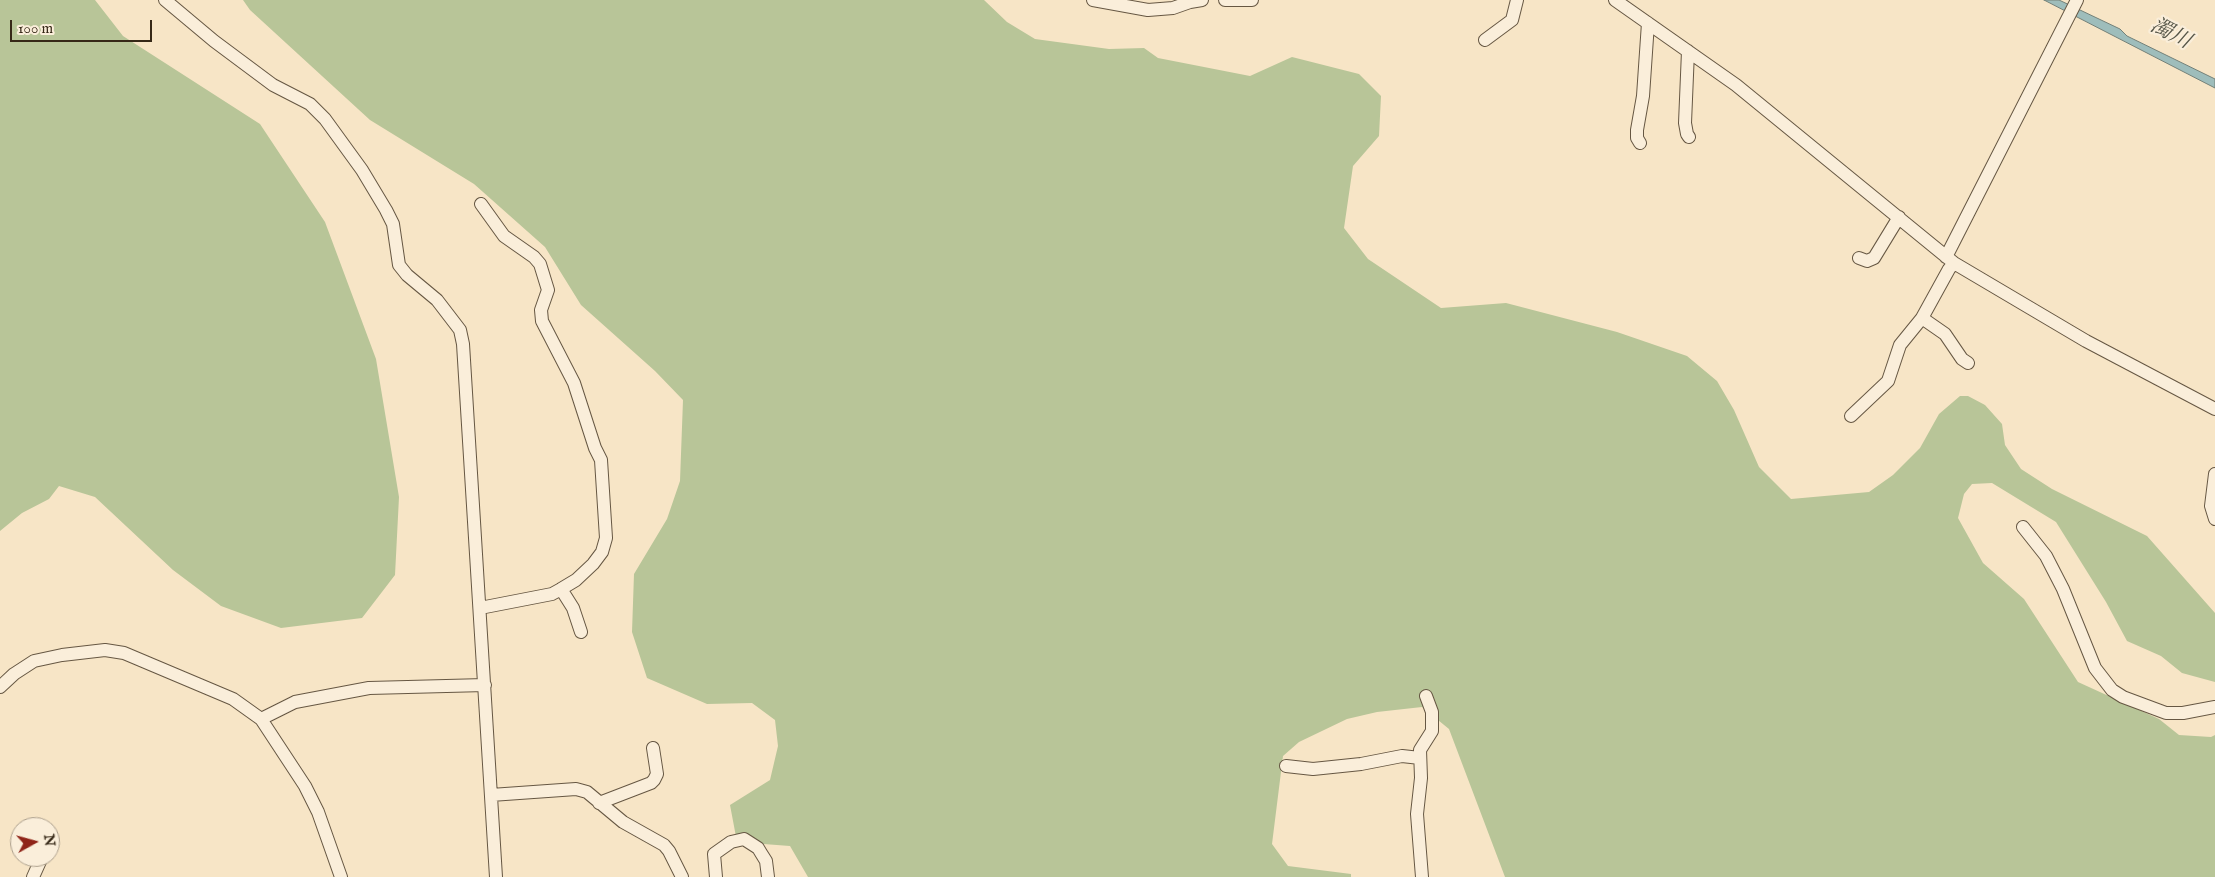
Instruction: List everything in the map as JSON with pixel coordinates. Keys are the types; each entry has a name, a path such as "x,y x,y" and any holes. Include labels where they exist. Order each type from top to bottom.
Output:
{"street":[{"path":"165,0 214,41 265,79 310,104 325,118 362,170 386,210 393,224 399,265 407,275 437,300 460,330 463,344 496,877"},
{"path":"1093,0 1148,10 1173,8 1202,0"},
{"path":"1226,0 1252,0"},
{"path":"1485,40 1512,20 1517,0"},
{"path":"1615,0 1736,85 1950,260 2086,341 2215,409"},
{"path":"1851,416 1888,382 1900,345 1922,318 1949,269 1950,260 2078,0"},
{"path":"1640,143 1637,138 1637,130 1643,96 1648,23"},
{"path":"1688,51 1686,123 1689,137"},
{"path":"480,608 552,594 562,589 576,580 593,564 606,544 606,513 601,460 595,448 574,383 542,321 541,310 548,290 540,264 534,257 504,236 481,204"},
{"path":"1859,258 1867,261 1874,258 1899,217"},
{"path":"1922,318 1945,334 1962,359 1968,363"},
{"path":"2215,474 2211,506 2215,519"},
{"path":"2023,527 2046,556 2063,589 2095,668 2112,690 2123,697 2166,713 2183,713 2215,707"},
{"path":"562,589 573,608 581,632"},
{"path":"0,687 14,674 34,661 81,652 115,651 233,699 261,719 313,800 341,877"},
{"path":"261,719 295,702 369,688 485,685"},
{"path":"1422,877 1417,814 1421,778 1420,750 1432,731 1432,712 1426,696"},
{"path":"599,803 654,780 657,769 653,748"},
{"path":"1286,766 1313,769 1361,764 1402,756 1420,758"},
{"path":"491,795 576,789 587,792 623,822 664,845 682,877"},
{"path":"716,877 714,854 731,842 744,839 761,852 766,861 768,877"}],"green space":[{"path":"0,0 95,0 123,36 260,124 325,222 376,359 399,497 395,575 362,618 281,628 221,606 173,570 95,497 59,486 49,499 22,513 0,531"},
{"path":"243,0 984,0 1007,22 1035,39 1109,49 1144,48 1158,58 1250,76 1292,57 1359,74 1381,96 1379,136 1353,166 1344,228 1368,259 1441,308 1506,303 1617,332 1687,356 1717,381 1734,410 1759,467 1791,499 1869,492 1893,475 1920,448 1939,414 1960,396 1968,396 1985,405 2002,424 2005,445 2021,469 2052,489 2147,536 2215,613 2215,682 2182,673 2161,656 2127,641 2106,602 2056,522 1992,483 1972,484 1964,494 1958,518 1983,563 2024,599 2078,682 2159,719 2179,735 2211,737 2215,735 2215,877 1505,877 1449,729 1422,707 1377,712 1347,719 1299,742 1283,756 1272,844 1288,866 1351,874 1351,877 808,877 790,846 737,842 730,805 770,780 778,746 775,720 752,703 707,704 647,678 632,632 634,574 667,519 680,481 683,400 655,371 581,305 545,247 474,184 370,120 250,10"}],"water":[{"name":"濁川","path":"2044,0 2059,0 2120,29 2127,36 2215,79 2215,88"}]}
